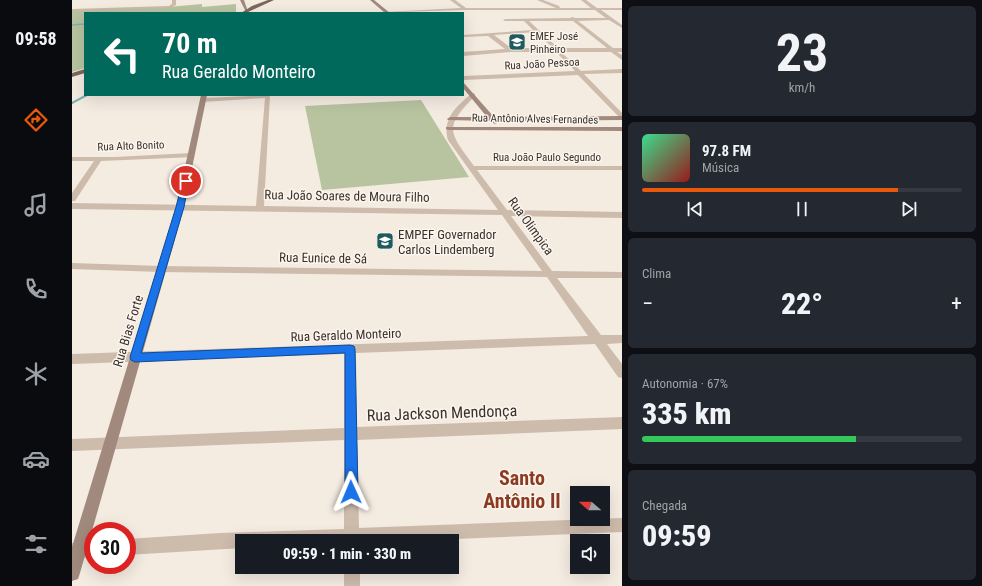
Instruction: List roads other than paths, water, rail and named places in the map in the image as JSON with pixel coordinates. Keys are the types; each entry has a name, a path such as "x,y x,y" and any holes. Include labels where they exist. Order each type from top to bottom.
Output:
{"main road":[{"path":"245,12 272,0"},
{"path":"72,76 84,71"}],"street":[{"path":"72,10 128,9 172,6 174,5 174,0"},
{"path":"242,0 245,12"},
{"path":"372,0 388,12 465,9 622,9"},
{"path":"452,0 465,9"},
{"path":"539,0 561,9 622,58"},
{"path":"583,0 622,27"},
{"path":"128,9 132,4"},
{"path":"597,10 622,14"},
{"path":"505,20 610,19"},
{"path":"525,20 557,50 622,118"},
{"path":"464,36 536,31"},
{"path":"489,34 510,50"},
{"path":"464,54 510,50 622,50"},
{"name":"Rua João Pessoa","path":"464,78 622,71"},
{"path":"464,85 494,119 497,129"},
{"path":"449,123 473,95"},
{"path":"204,97 268,96 260,208"},
{"name":"Rua Bias Forte","path":"72,573 81,550 135,357 180,207 204,97"},
{"path":"449,123 494,119 622,118"},
{"name":"Rua Antônio Alves Fernandes","path":"449,123 497,129 622,130"},
{"name":"Rua Olimpica","path":"449,123 451,140 622,373"},
{"name":"Rua Alto Bonito","path":"72,159 191,155"},
{"path":"72,199 99,159"},
{"name":"Rua João Paulo Segundo","path":"472,168 622,168"},
{"name":"Rua João Soares de Moura Filho","path":"72,206 622,215"},
{"name":"Rua Eunice de Sá","path":"72,266 162,269 622,274"},
{"name":"Rua Geraldo Monteiro","path":"72,359 622,339"},
{"path":"350,349 352,534"},
{"name":"Rua Jackson Mendonça","path":"72,445 622,423"},
{"path":"435,534 622,525"},
{"path":"136,546 235,541"},
{"path":"352,574 352,586"}],"waterway":[{"path":"72,25 84,24"},
{"path":"72,103 85,96"}],"place":[{"name":"EMEF José Pinheiro","path":"517,42"},
{"name":"EMPEF Governador Carlos Lindemberg","path":"385,241"}],"district":[{"name":"Santo Antônio II","path":"522,490"}]}
